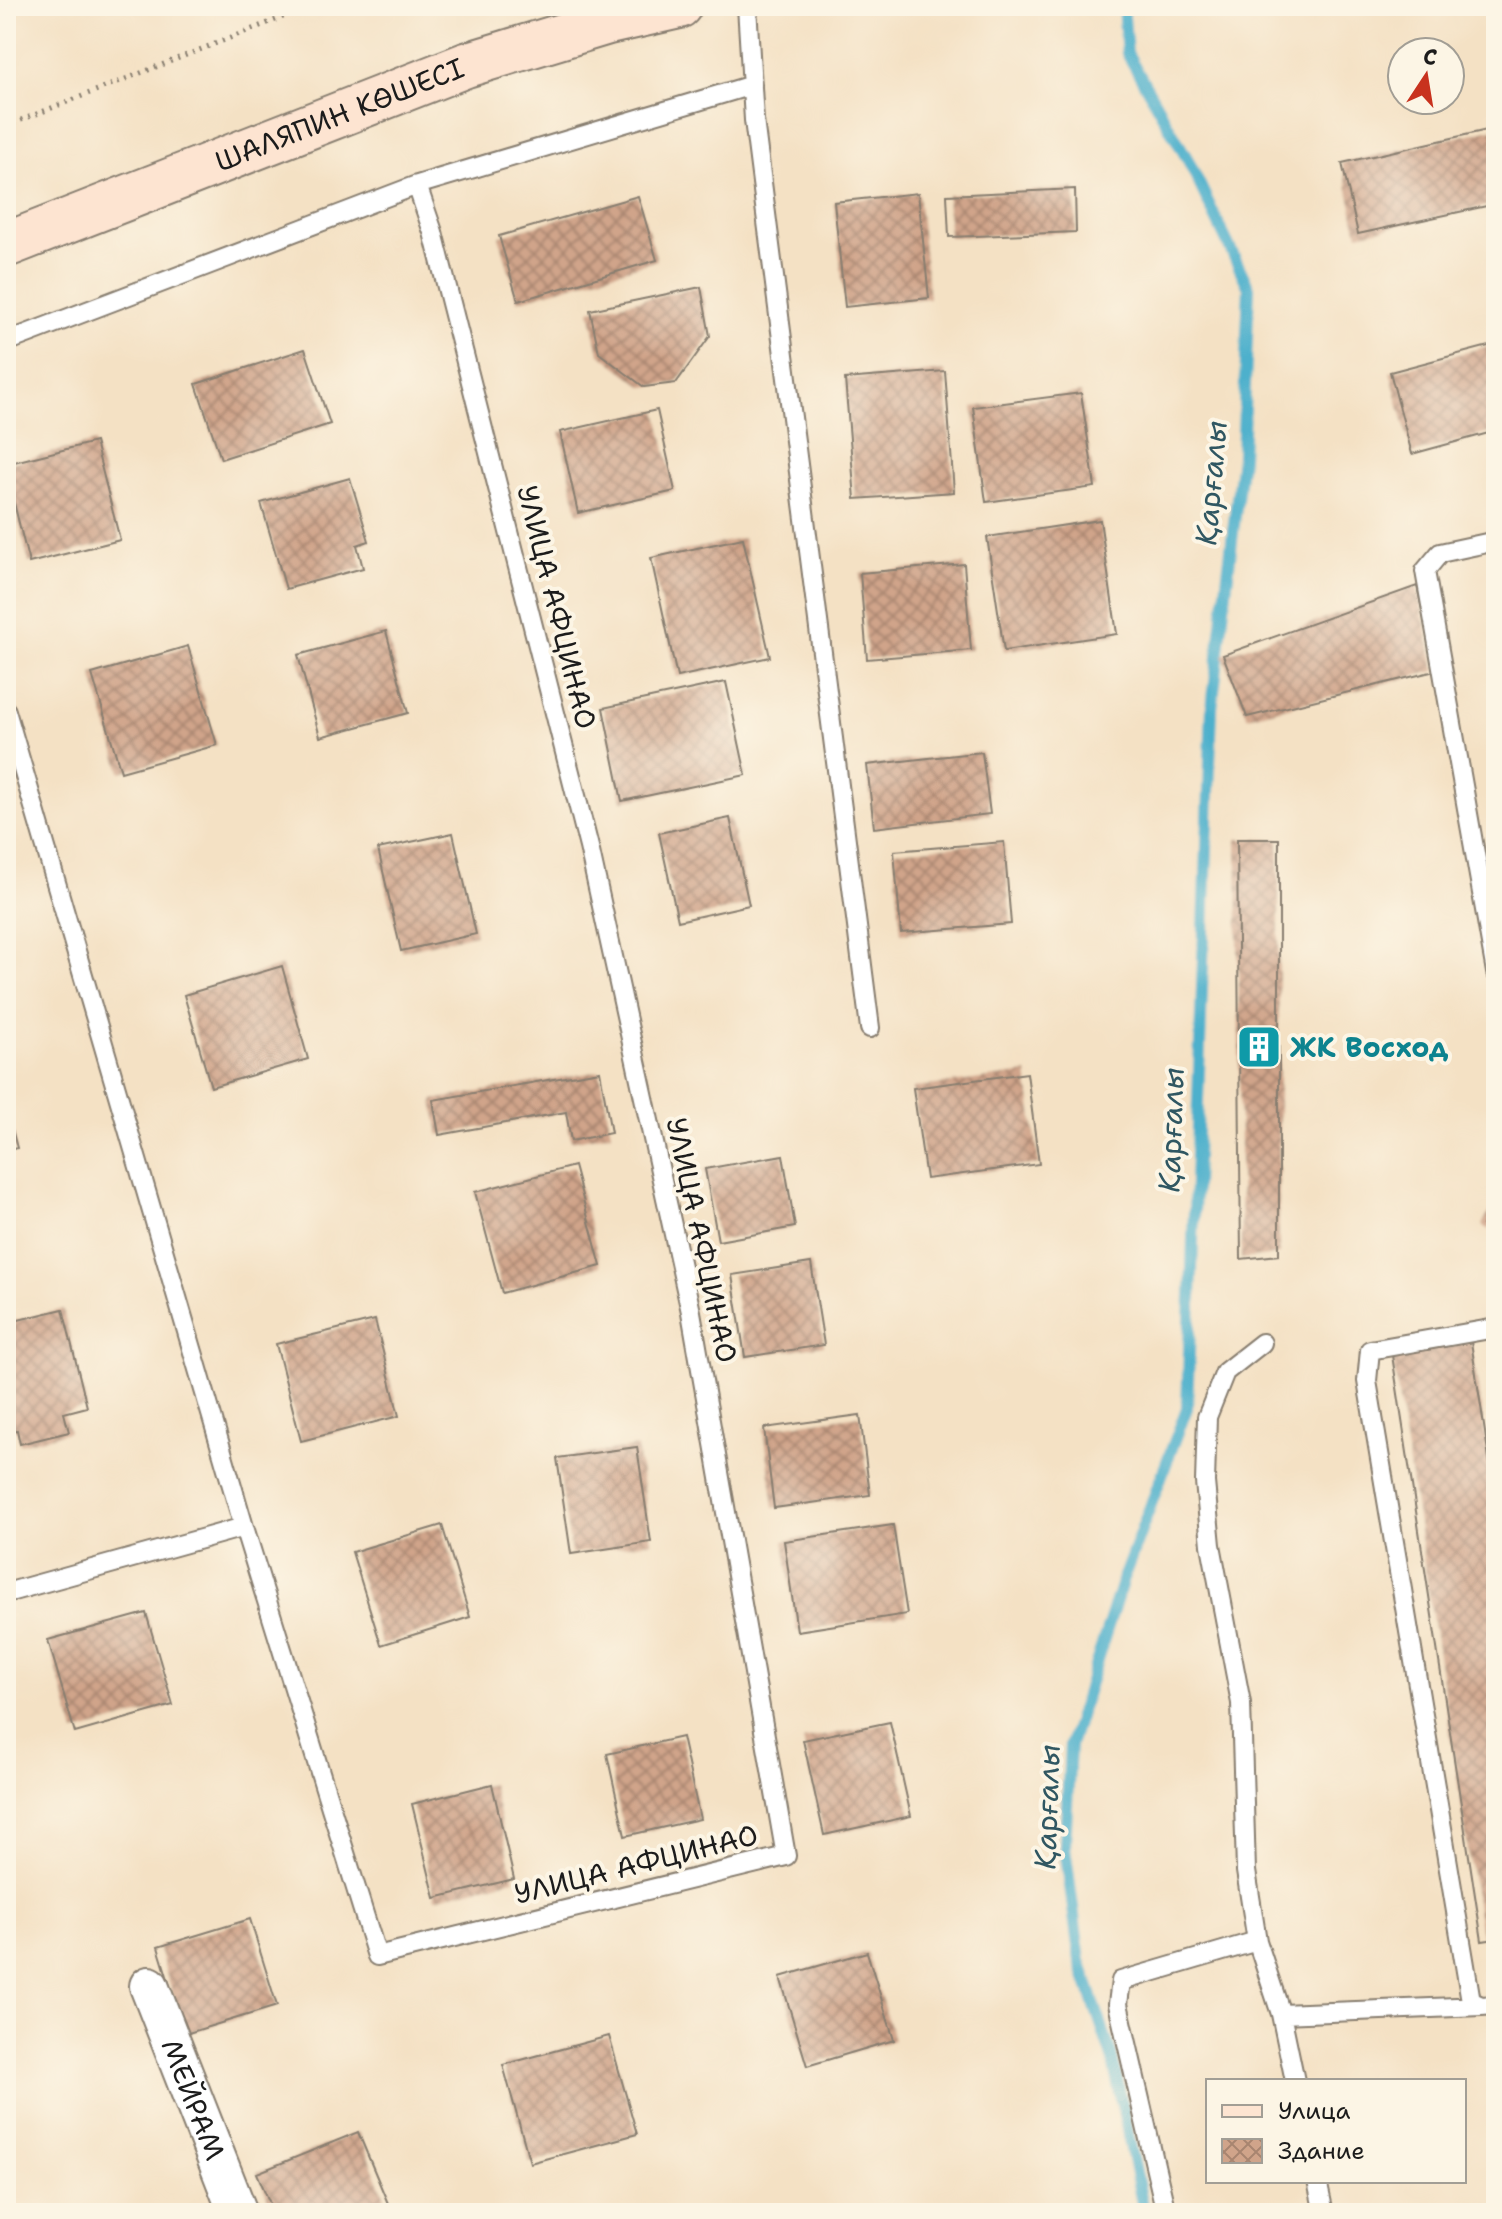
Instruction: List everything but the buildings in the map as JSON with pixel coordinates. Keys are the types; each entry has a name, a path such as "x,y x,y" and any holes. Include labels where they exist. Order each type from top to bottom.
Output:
{"main road":[{"name":"ШАЛЯПИН КӨШЕСІ","path":"6,245 466,65 608,22 679,6"}],"street":[{"name":"МЕЙРАМ","path":"149,1986 238,2213"}],"lane":[{"path":"747,6 754,120 870,1028"},
{"path":"6,342 417,185 752,85"},
{"name":"УЛИЦА АФЦИНАО","path":"6,711 244,1527 377,1956 786,1856 691,1312 589,847 433,232 417,185"},
{"path":"1496,541 1440,553 1425,571 1496,972"},
{"path":"1488,2006 1471,2001 1367,1381 1370,1350 1496,1328"},
{"path":"1262,1343 1225,1372 1207,1417 1205,1482 1211,1545 1241,1703 1246,1871 1257,1941 1281,2014 1295,2079"},
{"path":"6,1593 244,1527"},
{"path":"1166,2213 1118,2004 1121,1981 1257,1941"},
{"path":"1281,2014 1488,2006"},
{"path":"1317,2183 1324,2213"}],"path":[{"path":"6,126 311,6"}],"waterway":[{"name":"Қарғалы","path":"1123,6 1127,53 1188,160 1249,288 1242,457 1212,708 1187,1408 1123,1579 1070,1745 1065,1847 1080,1961 1113,2060 1144,2213"}],"place":[{"name":"ЖК Восход","path":"1259,1047"}]}
